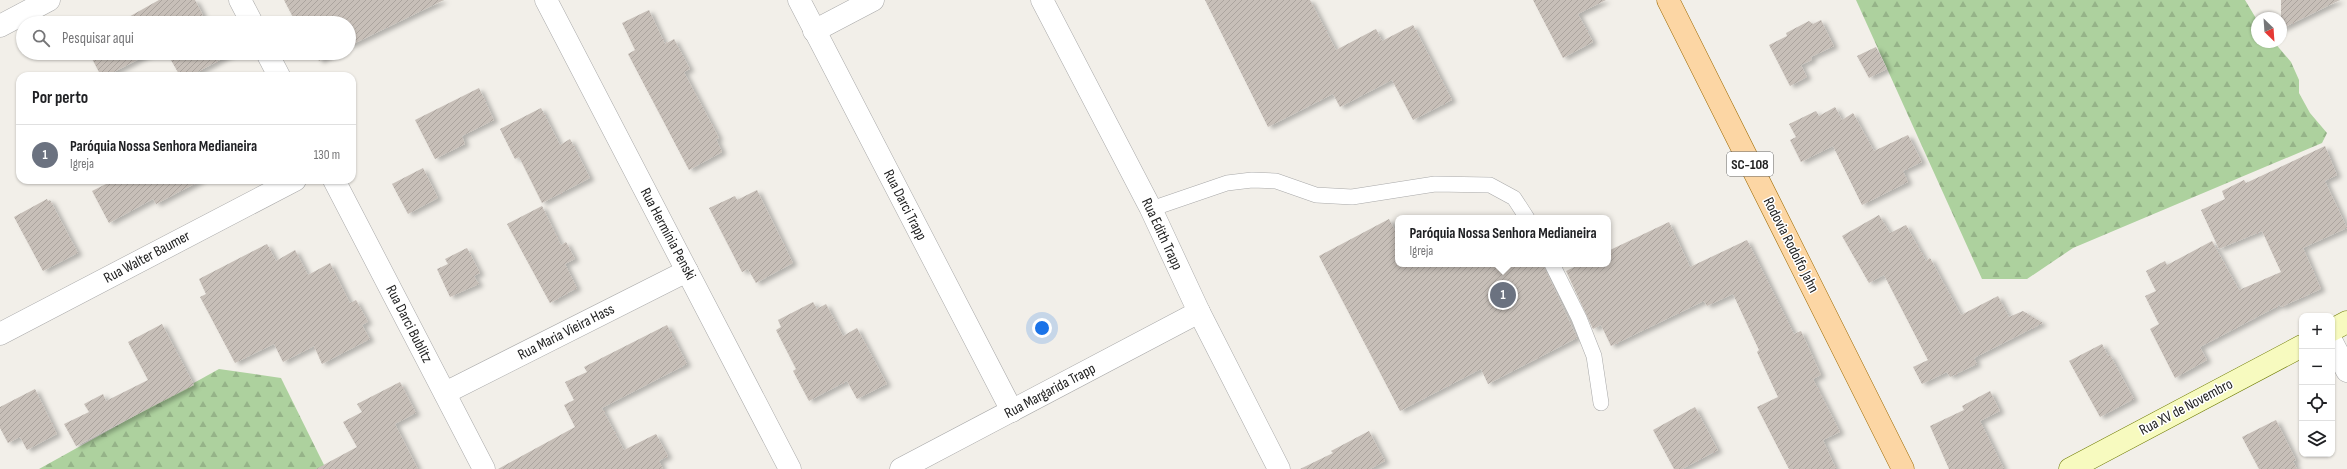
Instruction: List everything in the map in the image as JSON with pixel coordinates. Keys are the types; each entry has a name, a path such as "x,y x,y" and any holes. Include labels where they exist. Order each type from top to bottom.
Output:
{"main road":[{"name":"Rodovia Rodolfo Jahn","path":"1668,0 1903,469"}],"street":[{"path":"19,16 49,0"},
{"path":"240,0 248,16"},
{"name":"Rua Hermínia Penski","path":"546,0 790,469"},
{"name":"Rua Darci Trapp","path":"798,0 1012,411"},
{"path":"814,31 873,0"},
{"name":"Rua Edith Trapp","path":"1042,0 1151,209 1199,312 1279,469"},
{"path":"0,26 16,18"},
{"path":"271,60 277,72"},
{"name":"Rua Walter Baumer","path":"0,334 287,184"},
{"name":"Rua Darci Bublitz","path":"336,184 484,469"},
{"name":"Rua Maria Vieira Hass","path":"445,393 687,271"},
{"name":"Rua Margarida Trapp","path":"901,469 1199,312"},
{"path":"2335,328 2347,322"},
{"name":"Rua XV de Novembro","path":"2071,469 2299,348"},
{"path":"2335,348 2347,371"}],"lane":[{"path":"1151,209 1227,183 1252,180 1276,181 1316,195 1352,197 1435,184 1490,185 1514,198 1525,215"},
{"path":"1554,267 1579,318 1594,356 1601,402"}],"green space":[{"path":"1856,0 2245,0 2252,12 2251,48 2279,48 2291,62 2299,80 2299,93 2310,113 2327,133 2322,143 2073,248 2027,279 1982,279"},
{"path":"219,369 281,378 326,469 39,469"}],"building":[{"path":"159,0 195,0 203,15 201,16 130,16"},
{"path":"284,0 444,0 356,43 356,16 292,16"},
{"path":"1205,0 1310,0 1336,50 1376,29 1382,41 1413,25 1452,100 1413,120 1392,80 1340,107 1333,94 1268,127"},
{"path":"1533,0 1606,0 1578,14 1593,42 1563,58"},
{"path":"2281,0 2340,0 2287,26 2287,12 2281,12"},
{"path":"649,10 665,44 674,39 690,69 684,72 719,138 716,139 722,152 689,170 628,54 635,50 622,23"},
{"path":"1821,20 1834,46 1811,57 1812,60 1801,65 1807,77 1790,86 1769,45 1787,36 1786,33 1809,21 1813,24"},
{"path":"1876,47 1887,69 1869,78 1857,56"},
{"path":"93,60 137,60 114,72 99,72"},
{"path":"171,60 220,60 197,72 178,72"},
{"path":"479,88 494,120 462,136 465,144 435,159 415,120"},
{"path":"1835,107 1842,120 1853,113 1874,151 1908,135 1922,162 1903,171 1908,182 1862,205 1833,146 1801,162 1790,140 1796,137 1789,124 1816,111 1819,116"},
{"path":"541,108 560,145 570,139 590,178 542,203 519,157 515,159 500,129"},
{"path":"2325,146 2337,175 2325,181 2347,228 2303,248 2321,289 2281,307 2280,305 2200,347 2207,360 2175,378 2150,329 2159,324 2145,296 2156,291 2146,271 2165,261 2167,265 2212,241 2239,290 2281,272 2262,231 2219,249 2201,210 2225,199 2222,191 2244,180 2246,183"},
{"path":"423,168 438,198 408,214 392,184"},
{"path":"106,184 194,184 156,204 153,199 109,223 92,191"},
{"path":"757,190 793,263 756,283 748,269 742,272 709,208 735,196 737,200"},
{"path":"47,199 48,201 50,200 78,253 43,271 14,217"},
{"path":"542,206 561,245 566,242 575,259 565,264 577,288 550,303 507,224"},
{"path":"1879,215 1890,233 1906,225 1926,261 1930,258 1961,315 1998,296 2009,317 2023,311 2043,323 1974,358 1977,364 1950,377 1947,372 1922,384 1913,367 1928,360 1884,275 1869,283 1842,236"},
{"path":"1389,219 1395,230 1395,267 1544,267 1577,338 1488,384 1481,369 1400,411 1319,256"},
{"path":"1669,222 1690,267 1747,240 1794,334 1801,331 1821,375 1813,379 1840,432 1823,440 1836,469 1789,469 1757,407 1778,397 1757,352 1759,350 1733,294 1707,306 1704,301 1611,346 1601,325 1593,329 1566,271 1575,267 1611,267 1611,250"},
{"path":"267,244 276,261 295,250 308,275 330,263 350,303 356,300 368,322 362,325 370,339 322,364 314,346 283,362 274,344 235,363 200,297 206,294 199,279"},
{"path":"467,248 480,273 474,276 479,284 450,297 437,269 448,264 445,259"},
{"path":"813,302 817,309 826,304 843,336 857,328 887,384 857,399 847,381 809,401 793,371 796,369 776,330 781,327 778,320"},
{"path":"162,324 194,385 76,446 64,424 89,412 84,404 103,394 106,401 148,380 128,342"},
{"path":"667,325 687,364 602,408 624,450 656,434 668,456 659,461 663,469 498,469 575,427 564,405 574,400 565,382 587,372 584,367"},
{"path":"2102,344 2108,356 2110,355 2134,399 2100,417 2069,361"},
{"path":"400,382 416,413 395,424 418,469 316,469 357,447 343,422 362,412 357,404"},
{"path":"35,389 57,434 27,450 20,437 8,443 0,428 0,407"},
{"path":"1990,391 2000,411 1980,421 2004,469 1949,469 1930,426 1964,410 1962,406"},
{"path":"1695,407 1718,450 1682,469 1674,469 1653,430"},
{"path":"2276,420 2296,460 2293,461 2297,469 2259,469 2242,437"},
{"path":"1369,431 1385,461 1370,469 1300,469 1333,453 1331,451"}],"place":[{"name":"Paróquia Nossa Senhora Medianeira","path":"1503,295"}]}
